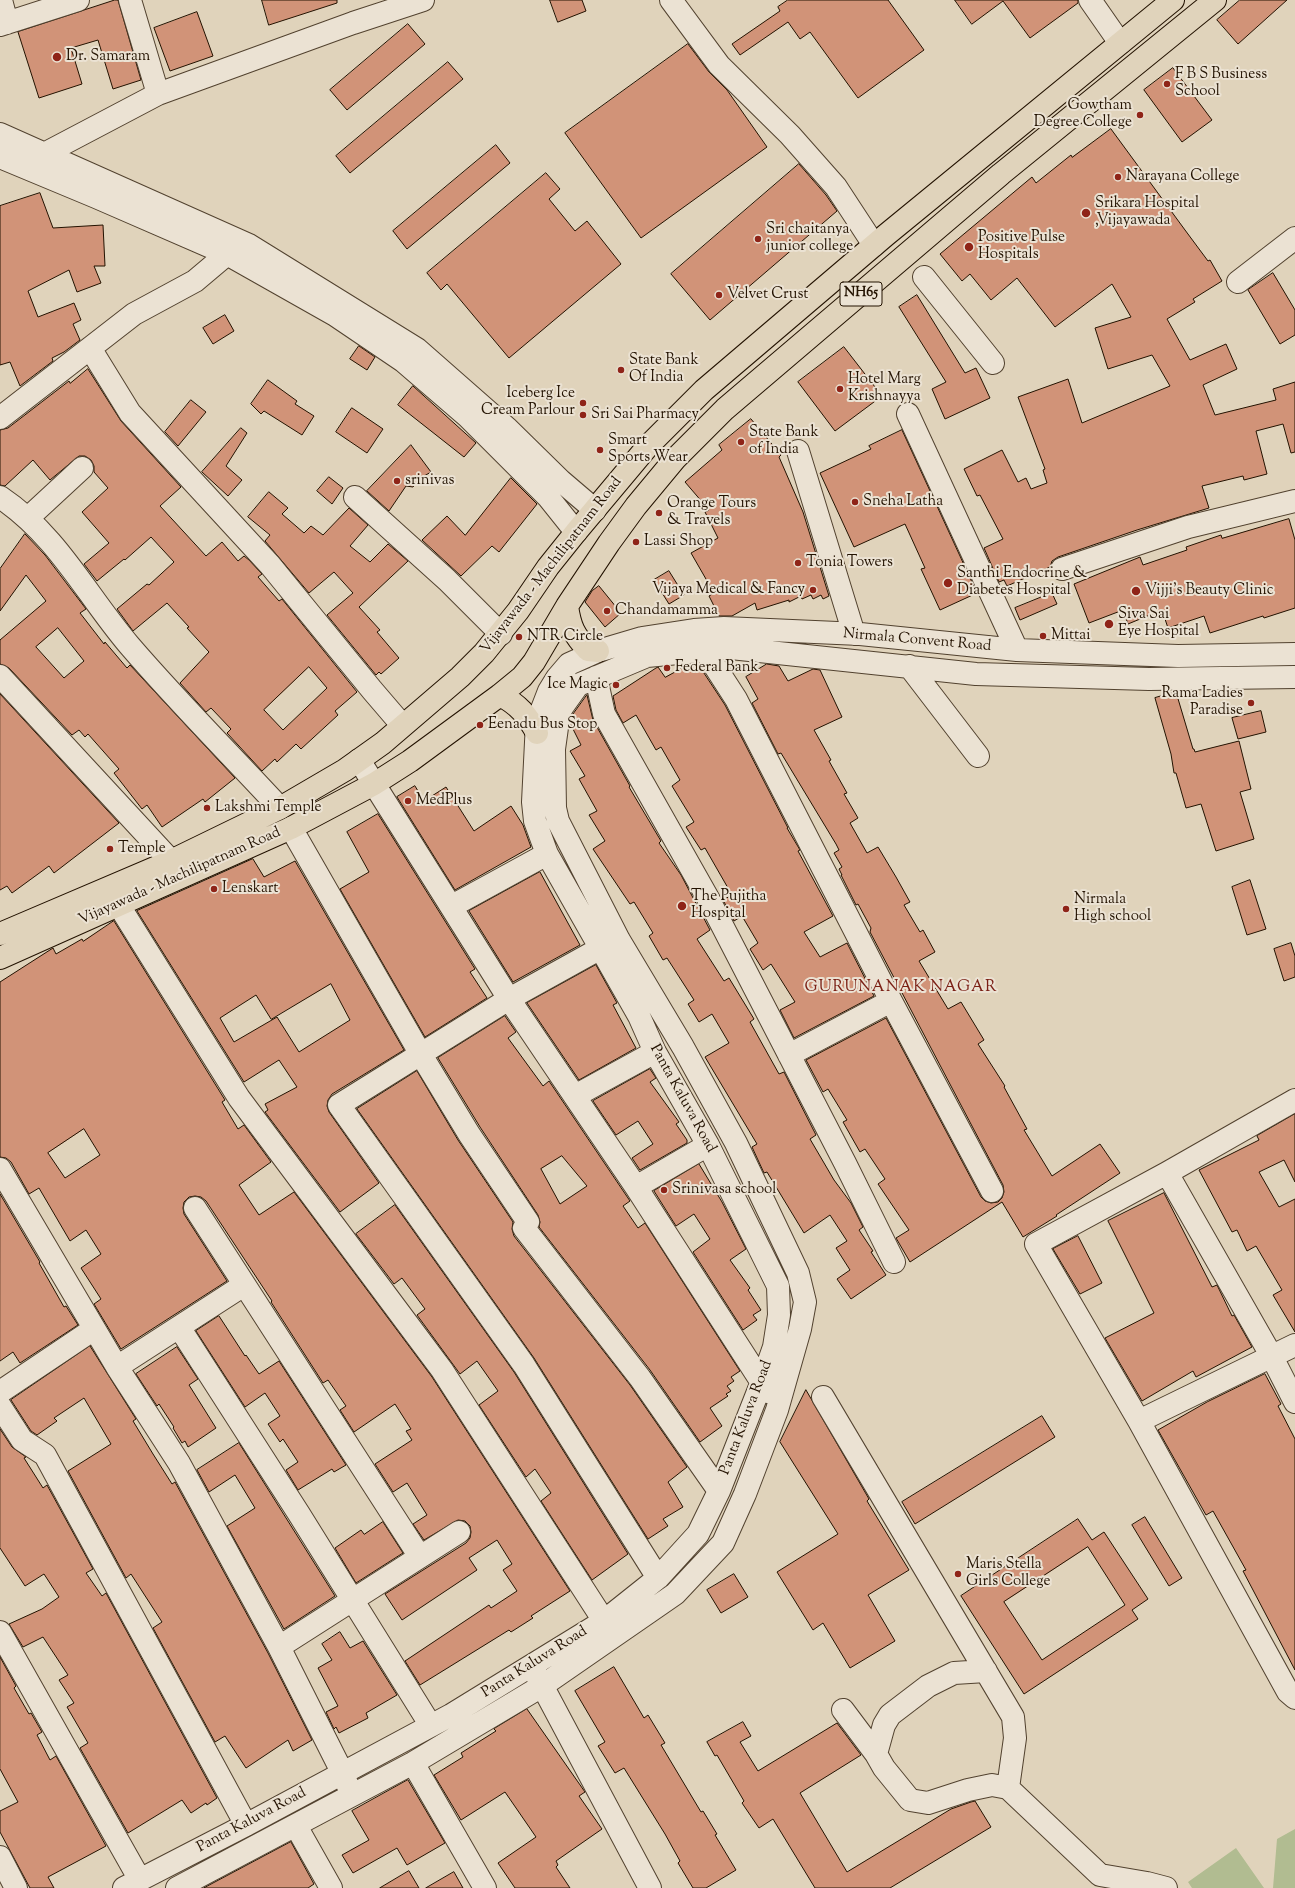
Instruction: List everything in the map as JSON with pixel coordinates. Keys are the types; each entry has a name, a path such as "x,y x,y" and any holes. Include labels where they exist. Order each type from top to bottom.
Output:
{"highway":[{"name":"Vijayawada - Machilipatnam Road","path":"0,934 171,861 280,808 359,760 383,743 402,725 460,677 501,634 548,567 576,532 648,446 704,390 874,246 1173,0"},
{"name":"Vijayawada - Machilipatnam Road","path":"0,958 118,904 225,859 291,828 374,784 410,761 500,695 522,677 534,662 567,606 609,543 675,459 725,409 1001,174 1215,0"},
{"path":"777,328 794,351"},
{"path":"567,606 571,627 579,640 588,650 598,651"},
{"path":"500,695 521,708 528,716 537,733"}],"street":[{"path":"1,0 4,24 78,0"},
{"path":"130,0 158,94"},
{"path":"28,169 44,154 158,94 353,23 423,0"},
{"path":"671,0 720,65 790,135 836,187 874,246"},
{"path":"1090,0 1120,43"},
{"path":"0,134 250,245 417,348 508,429 561,481 595,510"},
{"path":"0,157 227,254 335,315 403,360 468,417 548,497 576,532"},
{"path":"1238,282 1295,238"},
{"path":"0,418 134,314 195,281 227,254"},
{"path":"924,277 993,363"},
{"path":"90,348 130,413 270,565 402,725"},
{"path":"908,414 1017,650"},
{"path":"798,451 854,634"},
{"path":"28,518 82,468"},
{"path":"0,497 28,518 64,556 129,644 280,808"},
{"path":"354,497 447,580 501,634"},
{"path":"1062,569 1188,527 1295,501"},
{"name":"Nirmala Convent Road","path":"1295,654 1178,656 1017,650 854,634 724,628 694,630 642,638 598,651 570,664 562,689 578,686 647,656 731,648 976,674 1141,678 1295,677"},
{"path":"705,651 736,699 891,1001 992,1190"},
{"path":"909,666 978,756"},
{"path":"0,676 171,861"},
{"path":"596,678 604,714 709,900 845,1162 894,1262"},
{"name":"Panta Kaluva Road","path":"132,1884 431,1726 604,1621 658,1578 698,1534 720,1491 761,1384 774,1347 779,1315 778,1286 708,1145 655,1052 639,1016 547,854 535,821 533,802 537,722 549,691 562,689 554,749 555,808 558,821 565,838 619,940 683,1047 736,1143 798,1273 805,1302 800,1329 778,1405 745,1494 723,1544 675,1594 542,1686 413,1763 177,1888"},
{"path":"359,760 509,999 636,1187 761,1384 778,1405"},
{"path":"291,828 420,1053 469,1134 528,1222 524,1228 640,1378 720,1491"},
{"path":"452,906 547,854"},
{"path":"118,904 239,1098 442,1370 604,1621"},
{"path":"601,948 509,999 420,1053 339,1105 524,1366 658,1578"},
{"path":"789,1055 891,1001"},
{"path":"575,1096 655,1052"},
{"path":"1295,1100 1167,1173 1036,1244 1139,1421 1288,1692 1295,1698"},
{"path":"636,1187 708,1145"},
{"path":"0,1169 117,1367 179,1463 279,1647 342,1772 351,1796"},
{"path":"1167,1173 1272,1358 1295,1402"},
{"path":"195,1208 420,1557"},
{"path":"117,1367 244,1285"},
{"path":"179,1327 299,1514 431,1726"},
{"path":"0,1392 94,1329"},
{"path":"1139,1421 1295,1346"},
{"path":"822,1397 1013,1718 1015,1738 1008,1788"},
{"path":"0,1406 22,1440 45,1455 246,1825"},
{"path":"279,1647 459,1532"},
{"path":"0,1632 132,1884"},
{"path":"954,1673 971,1647"},
{"path":"532,1665 650,1888"},
{"path":"876,1754 884,1725 890,1715 928,1686 954,1673 986,1671"},
{"path":"890,1715 845,1713 876,1754 884,1768 910,1800 928,1803 968,1790 992,1785 1008,1788 1100,1875 1166,1888"},
{"path":"413,1763 485,1888"},
{"path":"296,1826 331,1888"},
{"path":"0,1858 16,1888"}],"green space":[{"path":"1295,1829 1295,1888 1273,1888 1277,1839"},
{"path":"1236,1848 1264,1888 1192,1888 1188,1882"}],"building":[{"path":"118,0 141,80 113,89 98,40 71,48 82,84 39,98 18,32"},
{"path":"262,0 337,0 337,3 269,25"},
{"path":"550,0 582,0 586,11 558,22"},
{"path":"788,0 888,0 924,50 858,98 810,32 800,39 788,22 740,55 732,44 780,11 778,7"},
{"path":"955,0 1078,0 1078,3 1030,38 1003,1 972,24"},
{"path":"1240,0 1287,0 1238,44 1217,20"},
{"path":"197,12 213,56 170,71 154,28"},
{"path":"408,24 425,44 347,110 330,90"},
{"path":"688,44 709,72 727,90 767,147 641,238 565,133"},
{"path":"448,62 463,79 350,173 336,156"},
{"path":"1173,68 1212,120 1182,142 1144,90"},
{"path":"1111,129 1208,261 1210,260 1222,281 1193,299 1195,302 1167,319 1190,360 1226,344 1237,369 1203,385 1215,415 1276,400 1273,389 1295,382 1295,452 1291,453 1283,424 1256,431 1267,474 1244,480 1243,476 1202,486 1209,508 1137,530 1058,557 1052,561 1050,567 1007,586 1004,580 999,582 984,548 1003,539 980,495 977,496 964,469 1002,450 1018,482 1026,478 1031,489 1047,483 1043,470 1045,469 1018,397 1068,379 1082,423 1170,386 1152,355 1108,369 1095,328 1131,317 1112,284 1055,327 1017,278 991,300 970,274 962,281 940,254 1032,177 1036,183 1071,155 1072,157"},
{"path":"496,145 510,163 407,249 393,231"},
{"name":"Sri chaitanya junior college","path":"799,164 826,195 837,211 710,320 671,274"},
{"path":"546,173 560,189 549,199 575,231 587,221 621,264 509,358 447,284 441,290 427,273"},
{"path":"40,193 53,228 103,225 105,266 94,266 101,283 77,292 69,270 28,291 38,317 74,303 81,320 73,324 80,340 64,352 52,358 53,361 20,386 10,362 0,365 0,206"},
{"path":"1273,273 1295,310 1295,335 1280,344 1248,290"},
{"path":"917,295 965,373 976,368 990,398 945,419 932,389 946,382 899,307"},
{"path":"225,315 234,331 213,344 203,328"},
{"path":"359,346 375,357 367,370 350,359"},
{"name":"Hotel Marg Krishnayya","path":"844,347 882,396 835,431 798,382"},
{"path":"88,369 121,421 181,487 160,506 206,556 222,542 238,561 244,556 249,560 262,574 258,577 279,601 282,599 357,692 335,711 338,715 301,749 296,744 277,762 275,759 262,771 227,733 231,729 211,708 206,712 180,683 209,652 187,628 189,627 167,603 133,631 117,609 147,584 149,585 174,562 151,537 125,560 124,559 97,581 84,564 109,543 82,512 108,488 94,472 94,466 91,460 85,456 79,456 50,480 33,460 5,486 0,485 0,430 8,428 69,381 70,383","holes":["309,667 327,688 283,730 264,710"]},
{"path":"268,380 297,401 295,404 314,416 302,435 264,411 261,414 251,404"},
{"path":"413,386 476,443 464,457 398,405"},
{"path":"191,400 206,412 178,446 165,432"},
{"path":"352,408 383,429 367,453 336,432"},
{"path":"751,419 781,455 779,457 803,512 829,596 823,599 821,595 813,599 811,595 802,599 801,596 789,602 789,600 757,610 755,603 732,616 719,616 709,596 714,593 691,553 718,538 705,512 709,510 685,482 722,450 719,445"},
{"path":"241,428 247,433 226,466 242,480 228,496 202,472"},
{"path":"902,430 977,593 940,610 921,569 925,568 905,524 854,547 820,473 871,449 869,446"},
{"name":"srinivas","path":"411,445 431,472 419,479 413,487 406,486 389,511 367,491"},
{"path":"329,477 343,488 332,504 317,491"},
{"path":"511,478 537,504 499,552 492,546 461,576 422,540 447,516 465,535"},
{"path":"269,492 288,508 282,514 304,533 311,526 323,535 349,508 368,525 350,546 370,562 388,544 408,561 359,607 380,630 377,632 399,658 381,674 379,672 376,675 327,615 353,593 334,572 309,593 265,541 270,535 248,517"},
{"path":"1289,519 1295,540 1295,608 1264,618 1263,616 1210,633 1204,616 1168,628 1162,610 1128,624 1123,610 1089,623 1074,584 1140,557 1143,565 1187,550 1186,547 1221,535 1222,538"},
{"path":"25,534 45,555 86,609 80,613 104,644 105,642 127,668 130,665 235,778 205,802 203,799 162,827 147,805 142,809 114,773 119,769 88,734 85,737 79,730 72,735 9,668 0,664 0,640 46,601 26,575 0,611 0,569","holes":["58,628 84,661 64,678 36,647"]},
{"path":"669,571 684,595 669,604 654,580"},
{"path":"599,586 621,613 605,627 585,602 592,591"},
{"path":"1052,593 1057,604 1020,620 1015,608"},
{"path":"690,664 698,664 725,705 787,828 800,850 798,851 833,916 804,932 820,957 847,943 874,996 794,1038 780,1010 795,1002 771,964 763,970 750,949 758,943 742,916 734,921 723,900 732,895 705,848 701,850 686,827 694,822 672,786 680,780 661,747 656,750 636,715 623,723 616,710 613,696 656,668 658,667 665,677"},
{"path":"767,664 779,666 788,681 813,669 820,670 842,717 814,730 847,793 844,794 858,818 850,823 867,853 878,847 896,877 910,902 904,905 920,932 923,930 935,952 919,961 948,1009 961,1002 984,1040 978,1044 1005,1086 1004,1087 1027,1129 1024,1130 1052,1176 1100,1144 1120,1173 1023,1237 1002,1202 910,1262 896,1238 909,1230 878,1184 885,1179 865,1149 860,1152 843,1122 847,1120 828,1089 823,1092 806,1060 886,1018 981,1197 985,1201 991,1203 998,1202 1002,1198 1004,1192 1003,1185 870,932 871,928 858,904 856,905 841,875 839,869 842,867 834,853 839,850 836,844 781,753 778,754 752,703 758,699 746,677"},
{"path":"1176,692 1195,752 1239,741 1251,789 1240,792 1254,839 1216,851 1201,804 1186,808 1176,773 1174,773 1171,754 1155,698"},
{"path":"0,694 119,823 54,873 49,866 12,893 7,886 0,890"},
{"path":"587,695 593,720 630,786 629,787 661,841 659,843 681,875 710,930 697,939 724,981 729,978 754,1019 750,1022 779,1074 784,1072 816,1135 810,1139 834,1180 851,1203 863,1227 859,1230 873,1251 871,1252 886,1275 851,1299 837,1279 850,1270 836,1248 847,1241 830,1215 804,1233 767,1172 764,1173 752,1147 757,1144 705,1057 729,1043 712,1014 699,1022 688,1004 694,1000 667,958 663,960 649,936 653,933 634,902 630,904 593,849 605,841 589,815 597,811 579,779 585,776 570,751 581,745 570,723 571,717"},
{"path":"1261,711 1266,732 1238,739 1232,718"},
{"path":"415,786 424,801 446,787 474,831 511,806 523,825 531,847 455,890 397,797"},
{"path":"378,814 475,969 470,972 487,998 425,1037 340,889 369,872 347,832"},
{"path":"253,859 264,877 295,861 404,1050 332,1094 328,1100 327,1106 329,1112 379,1183 340,1212 265,1112 268,1110 265,1104 297,1087 279,1060 244,1082 137,911","holes":["331,984 350,1020 299,1052 277,1017 234,1042 220,1018 256,995 271,1019"]},
{"path":"540,872 580,945 513,982 469,911"},
{"path":"1250,880 1266,929 1247,935 1232,887"},
{"path":"114,921 225,1100 222,1102 238,1129 244,1125 271,1162 239,1185 259,1215 294,1192 432,1377 570,1591 531,1616 533,1618 511,1632 509,1630 420,1685 405,1661 489,1605 491,1608 517,1591 503,1570 512,1564 497,1540 469,1558 477,1570 402,1620 385,1594 466,1543 470,1538 471,1532 470,1526 465,1521 458,1520 424,1540 413,1524 427,1515 407,1483 393,1492 375,1464 412,1440 406,1431 411,1429 395,1404 354,1432 340,1410 346,1406 328,1380 323,1383 271,1302 272,1301 206,1201 201,1197 189,1197 184,1202 184,1214 227,1281 121,1349 94,1304 101,1299 81,1268 101,1254 86,1230 70,1241 39,1188 29,1194 11,1162 6,1158 0,1157 0,982 53,948 56,954 82,939 83,941","holes":["84,1129 100,1155 65,1178 48,1153"]},
{"path":"1291,943 1295,956 1295,977 1284,981 1274,949"},
{"path":"596,965 617,1003 613,1005 636,1048 579,1080 527,1003"},
{"path":"505,1016 516,1032 508,1038 543,1086 549,1081 630,1201 623,1206 638,1228 645,1223 740,1371 731,1377 734,1381 727,1386 731,1391 726,1394 728,1396 710,1408 722,1426 700,1442 650,1370 539,1227 540,1222 538,1215 480,1127 438,1058","holes":["562,1156 587,1186 560,1204 541,1169"]},
{"path":"650,1069 656,1078 650,1082 679,1122 676,1124 687,1140 687,1143 640,1170 632,1158 653,1144 638,1121 616,1135 593,1101"},
{"path":"417,1071 458,1140 513,1222 512,1229 514,1236 630,1385 687,1467 668,1482 683,1507 663,1519 668,1526 648,1539 534,1358 357,1109"},
{"path":"1295,1114 1295,1182 1284,1160 1259,1172 1279,1207 1295,1199 1295,1332 1273,1295 1282,1290 1256,1246 1247,1251 1237,1230 1232,1232 1199,1170 1259,1140 1257,1136"},
{"path":"699,1164 722,1202 746,1249 730,1260 750,1288 748,1290 761,1310 753,1315 757,1320 743,1330 693,1252 710,1239 694,1214 676,1226 654,1191"},
{"path":"1164,1193 1212,1287 1217,1285 1232,1316 1234,1315 1252,1347 1196,1377 1193,1371 1142,1401 1105,1338 1154,1313 1108,1221"},
{"path":"0,1194 40,1262 39,1263 64,1307 66,1306 78,1325 20,1363 13,1352 0,1361"},
{"path":"395,1205 514,1372 628,1554 592,1580 541,1501 551,1493 535,1469 526,1477 479,1405 498,1391 477,1361 460,1374 417,1315 425,1309 402,1278 394,1284 356,1234"},
{"path":"1078,1236 1102,1283 1080,1294 1053,1249"},
{"path":"219,1316 245,1356 246,1355 259,1374 279,1361 346,1465 334,1472 332,1469 298,1490 286,1470 298,1462 283,1439 280,1442 268,1424 280,1416 265,1393 245,1407 196,1331"},
{"path":"90,1346 136,1419 133,1421 153,1454 172,1484 175,1482 268,1653 312,1740 293,1751 288,1740 246,1768 225,1736 215,1742 153,1628 162,1622 131,1574 126,1578 68,1471 111,1444 84,1398 54,1418 57,1421 37,1435 31,1431 11,1400"},
{"path":"177,1347 198,1379 189,1385 216,1428 188,1447 185,1441 182,1443 173,1428 174,1427 159,1404 157,1406 136,1374"},
{"path":"1265,1374 1281,1404 1278,1406 1295,1439 1295,1670 1243,1571 1246,1570 1213,1511 1206,1515 1158,1430 1207,1402"},
{"path":"806,1390 869,1499 867,1501 909,1570 868,1595 895,1641 850,1668 823,1623 813,1630 777,1572 838,1534 780,1442"},
{"path":"1042,1416 1055,1437 915,1524 902,1502"},
{"path":"0,1429 12,1447 26,1457 24,1458 43,1488 47,1485 93,1569 86,1573 102,1596 106,1593 217,1798 207,1805 206,1803 191,1813 182,1800 128,1833 80,1748 88,1743 67,1707 74,1703 59,1680 68,1675 43,1637 23,1647 9,1624 42,1609 59,1597 44,1574 25,1586 0,1548"},
{"path":"239,1443 335,1596 284,1629 227,1526 255,1508 235,1475 209,1492 197,1470"},
{"path":"1145,1517 1182,1578 1169,1586 1132,1525"},
{"path":"1078,1519 1092,1540 1104,1532 1148,1599 1132,1610 1138,1619 1024,1694 961,1596","holes":["1088,1547 1125,1605 1042,1660 1004,1602"]},
{"path":"383,1522 403,1553 356,1583 335,1548 361,1530 364,1534"},
{"path":"734,1574 748,1597 721,1613 707,1590"},
{"path":"340,1632 350,1648 363,1641 397,1695 366,1713 368,1718 339,1733 336,1727 334,1729 326,1712 338,1706 318,1668 332,1660 322,1644"},
{"path":"0,1657 16,1686 14,1688 29,1714 31,1713 42,1732 37,1735 50,1760 56,1756 106,1846 48,1877 54,1888 30,1888 0,1832 0,1811 18,1802 0,1769"},
{"path":"614,1667 644,1718 648,1715 665,1743 661,1745 701,1812 703,1811 717,1834 715,1835 736,1870 706,1888 693,1888 678,1863 680,1861 665,1834 624,1768 615,1773 598,1746 605,1742 575,1691"},
{"path":"527,1709 585,1792 579,1796 602,1829 556,1861 558,1865 556,1867 570,1888 515,1888 498,1863 536,1837 505,1792 461,1820 434,1775 463,1757 461,1753 496,1731 494,1729"},
{"path":"743,1722 751,1736 740,1742 758,1771 837,1723 861,1755 800,1793 847,1872 951,1809 971,1802 975,1801 991,1827 890,1888 815,1888 773,1819 759,1828 742,1803 744,1801 717,1755 715,1756 707,1742"},
{"path":"408,1780 445,1843 407,1865 397,1848 353,1873 342,1855 369,1840 352,1811"},
{"path":"291,1842 314,1884 308,1888 204,1888"},
{"path":"409,1871 419,1888 380,1888"},
{"path":"454,1872 463,1888 426,1888"}],"place":[{"name":"Dr. Samaram","path":"57,57"},
{"name":"F B S Business School","path":"1167,84"},
{"name":"Gowtham Degree College","path":"1140,115"},
{"name":"Narayana College","path":"1118,177"},
{"name":"Srikara Hospital ,Vijayawada","path":"1086,213"},
{"name":"Sri chaitanya junior college","path":"758,239"},
{"name":"Positive Pulse Hospitals","path":"969,247"},
{"name":"Velvet Crust","path":"719,295"},
{"name":"State Bank Of India","path":"621,370"},
{"name":"Hotel Marg Krishnayya","path":"840,389"},
{"name":"Iceberg Ice Cream Parlour","path":"583,403"},
{"name":"Sri Sai Pharmacy","path":"583,415"},
{"name":"State Bank of India","path":"741,442"},
{"name":"Smart Sports Wear","path":"600,450"},
{"name":"srinivas","path":"397,481"},
{"name":"Sneha Latha","path":"855,502"},
{"name":"Orange Tours & Travels","path":"659,513"},
{"name":"Lassi Shop","path":"636,542"},
{"name":"Tonia Towers","path":"798,563"},
{"name":"Santhi Endocrine & Diabetes Hospital","path":"948,583"},
{"name":"Vijaya Medical & Fancy","path":"813,590"},
{"name":"Vijji's Beauty Clinic","path":"1136,591"},
{"name":"Chandamamma","path":"607,611"},
{"name":"Siva Sai Eye Hospital","path":"1109,624"},
{"name":"Mittai","path":"1043,636"},
{"name":"NTR Circle","path":"519,637"},
{"name":"Federal Bank","path":"667,668"},
{"name":"Ice Magic","path":"616,685"},
{"name":"Rama Ladies Paradise","path":"1251,703"},
{"name":"Eenadu Bus Stop","path":"480,725"},
{"name":"MedPlus","path":"408,801"},
{"name":"Lakshmi Temple","path":"207,808"},
{"name":"Temple","path":"110,849"},
{"name":"Lenskart","path":"214,889"},
{"name":"The Pujitha Hospital","path":"682,906"},
{"name":"Nirmala High school","path":"1066,909"},
{"name":"Srinivasa school","path":"664,1190"},
{"name":"Maris Stella Girls College","path":"958,1574"}],"district":[{"name":"GURUNANAK NAGAR","path":"901,988"}]}
